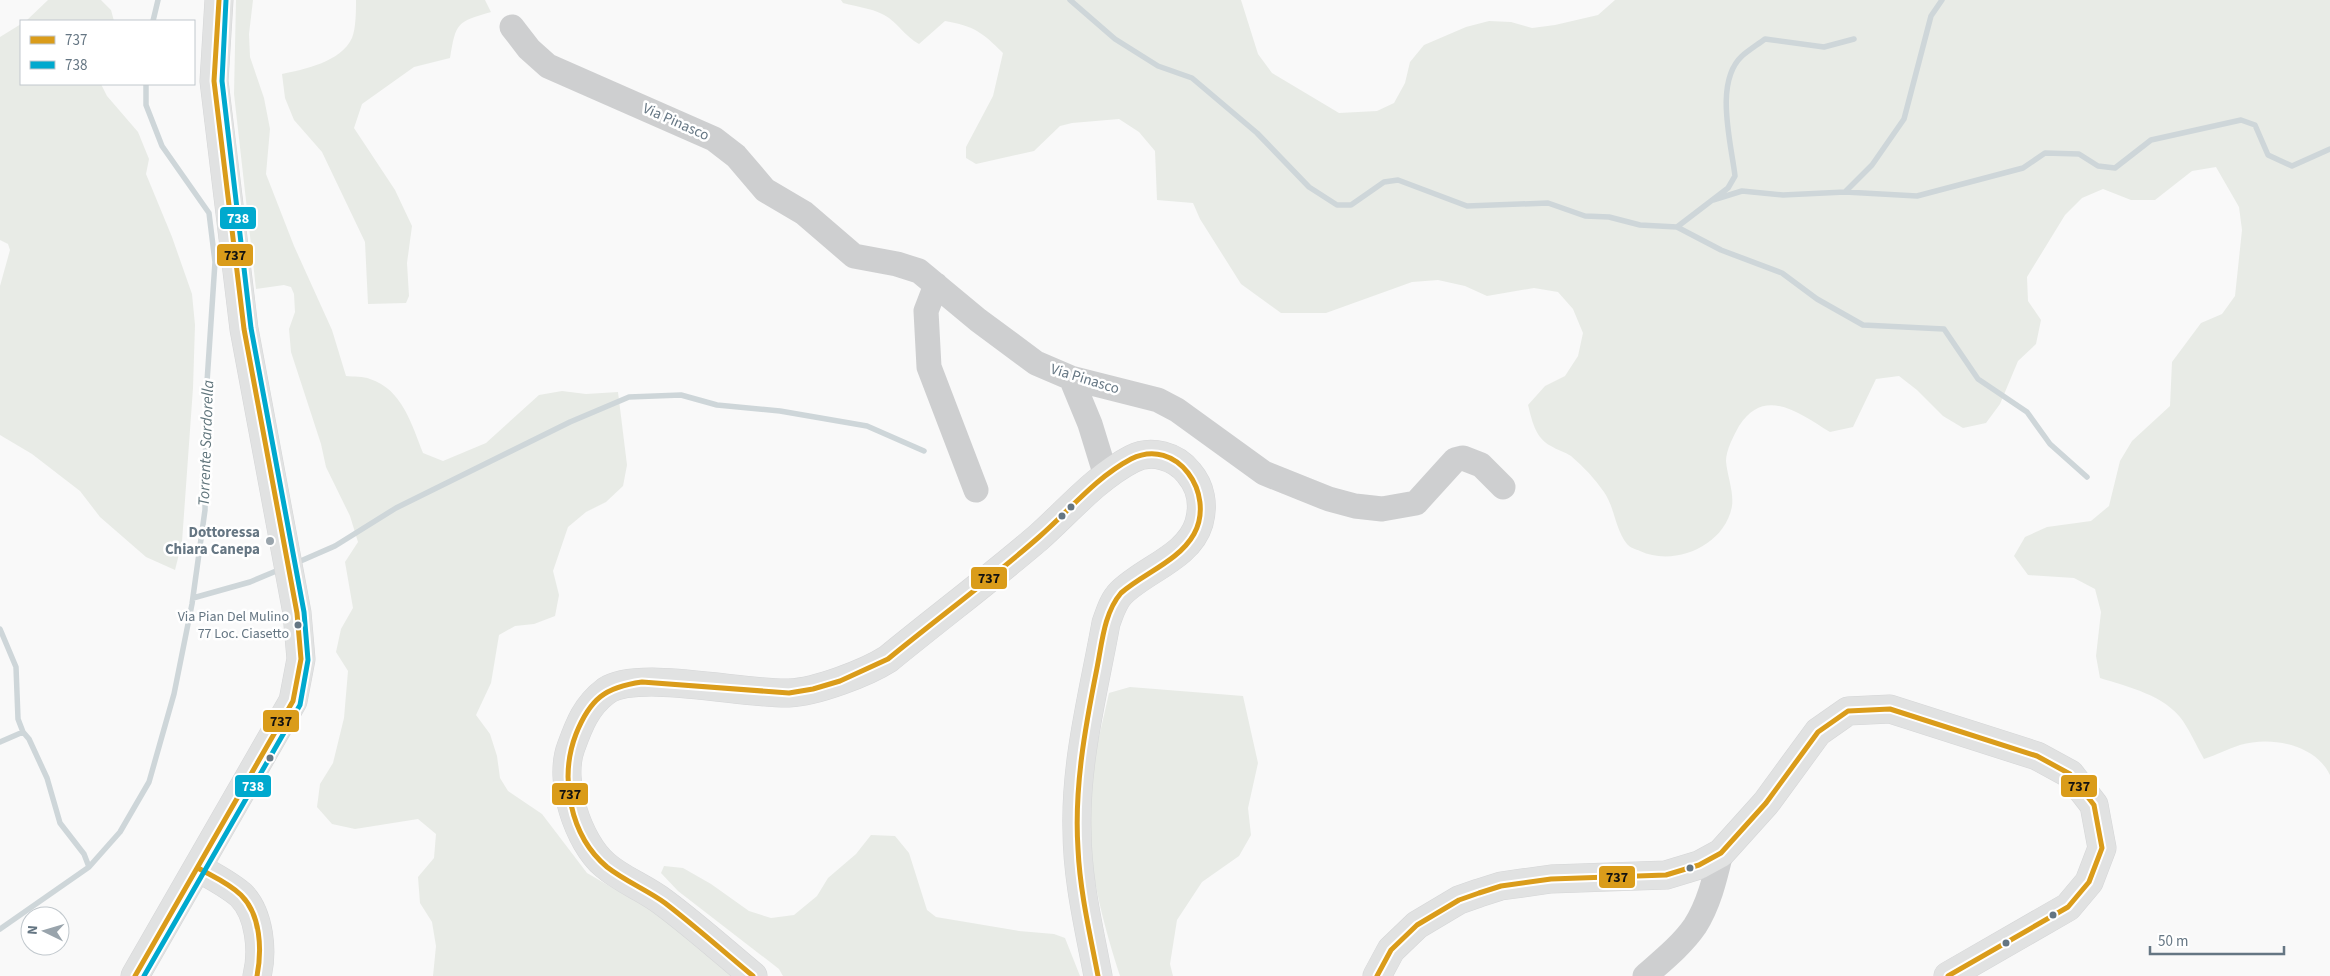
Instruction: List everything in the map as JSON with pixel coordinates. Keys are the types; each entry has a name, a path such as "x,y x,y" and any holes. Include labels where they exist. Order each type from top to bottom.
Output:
{"main road":[{"path":"135,976 293,701 300,659 297,613 244,329 214,81 213,4"},
{"path":"753,976 662,901 605,865 584,837 568,794 568,754 583,715 607,691 641,681 790,693 849,677 872,668 888,659 1037,538 1106,476 1133,458 1149,454 1166,456 1186,468 1196,481 1201,495 1202,510 1199,524 1194,534 1179,550 1121,593 1112,606 1106,623 1081,769 1076,828 1080,874 1098,976"},
{"path":"1377,976 1391,950 1417,925 1459,900 1479,893 1501,886 1550,879 1666,875 1699,865 1721,853 1766,803 1818,732 1848,711 1890,709 2037,756 2070,774 2094,805 2102,848 2089,882 2068,907 1948,976"},
{"path":"198,868 222,880 242,897 250,911 258,926 260,963 257,976"}],"street":[{"name":"Via Pinasco","path":"512,27 529,49 548,66 714,138 736,156 765,190 804,213 854,256 897,264 919,271 978,320 1036,363 1071,378 1158,400 1177,410 1264,473 1329,499 1355,506 1382,508 1416,503 1455,460 1463,458 1481,465 1504,487"},
{"path":"936,285 926,312 929,367 976,490"},
{"path":"1071,378 1090,424 1106,476"},
{"path":"1645,976 1668,956 1694,927 1708,899 1721,853"}],"shaded area":[{"path":"48,0 101,0 111,10 114,20 27,20"},
{"path":"236,0 253,0 249,34 250,57 264,98 270,129 266,174 294,246 332,330 346,376 367,378 381,384 390,391 398,399 410,420 423,453 443,461 486,443 539,395 562,391 586,394 618,392 627,465 623,486 606,502 586,512 568,527 553,571 559,595 555,616 534,624 515,626 499,635 491,683 476,715 490,734 497,756 500,778 508,791 542,814 587,873 673,923 737,976 433,976 436,946 432,922 420,903 418,877 434,858 436,834 418,819 355,829 332,824 317,807 320,784 333,763 344,718 348,671 336,652 341,629 353,608 345,562 358,542 350,516 326,467 321,444 291,352 289,329 295,312 294,294 291,287 284,285 256,289 234,94"},
{"path":"356,0 485,0 491,12 471,18 460,26 454,37 450,58 414,67 362,104 354,128 395,190 412,226 407,263 409,296 406,303 368,304 365,242 322,152 294,120 285,98 282,74 322,63 340,53 347,46 352,38 356,19"},
{"path":"841,0 1241,0 1258,54 1272,73 1339,113 1377,111 1394,103 1405,83 1410,62 1424,45 1466,27 1489,21 1511,22 1532,28 1555,25 1598,15 1615,0 2330,0 2330,775 2323,764 2314,756 2291,745 2278,742 2252,742 2204,759 2189,730 2175,712 2156,698 2145,693 2100,678 2096,656 2101,612 2095,589 2074,578 2028,575 2014,556 2025,537 2047,527 2091,521 2109,506 2120,461 2132,441 2170,406 2172,362 2201,323 2222,314 2235,296 2242,230 2239,207 2216,167 2192,171 2155,200 2131,200 2103,189 2082,198 2065,215 2027,277 2028,301 2041,320 2036,344 2018,361 2000,404 1986,423 1963,428 1943,416 1917,390 1899,376 1876,379 1853,427 1830,432 1795,411 1771,405 1760,407 1749,414 1739,426 1729,447 1726,461 1732,506 1727,520 1719,532 1709,542 1696,550 1668,556 1653,555 1627,544 1620,532 1608,498 1597,482 1571,456 1546,443 1541,438 1533,422 1528,405 1545,386 1565,376 1578,356 1583,333 1573,309 1558,292 1534,288 1487,296 1465,286 1438,280 1412,282 1326,313 1281,313 1241,284 1200,219 1193,203 1157,200 1155,151 1139,132 1119,119 1072,123 1060,126 1034,151 976,164 966,158 966,147 993,96 1003,53 977,31 963,25 945,21 919,44 884,15 873,10 843,3"},
{"path":"20,25 20,85 102,85 107,96 138,132 149,159 146,174 172,237 192,294 195,325 193,388 182,542 175,570 146,557 100,517 80,491 32,454 0,435 0,286 10,250 8,244 0,240 0,37"},
{"path":"1130,687 1243,696 1258,763 1248,808 1251,835 1239,856 1202,882 1177,920 1170,964 1173,976 1120,976 1101,909 1092,863 1089,817 1090,794 1098,743 1109,693"},
{"path":"871,835 895,836 909,853 927,910 936,917 1019,931 1054,934 1065,938 1080,976 783,976 779,969 678,891 661,873 664,866 683,868 711,884 749,911 771,918 794,915 817,896 828,878 856,854"}],"waterway":[{"name":"Torrente Sardorella","path":"153,20 158,0"},
{"path":"1070,0 1115,39 1158,66 1192,78 1257,133 1309,187 1337,205 1351,205 1384,182 1398,180 1467,206 1548,203 1585,216 1609,217 1640,225 1677,227 1721,250 1782,273 1817,299 1863,325 1944,329 1978,379 2027,412 2050,444 2087,477"},
{"path":"1845,192 1872,165 1904,119 1931,16 1942,0"},
{"path":"1677,227 1728,188 1735,176 1726,113 1726,96 1733,67 1742,56 1765,39 1824,47 1854,39"},
{"name":"Torrente Sardorella","path":"0,929 89,867 120,832 149,782 174,694 192,604 205,510 206,397 215,262 209,213 162,146 146,105 146,85"},
{"path":"1713,200 1742,191 1783,195 1845,192 1917,196 2023,168 2045,153 2079,154 2098,166 2115,168 2151,140 2241,120 2255,125 2268,155 2292,166 2330,149"},
{"path":"296,563 335,546 396,508 570,422 629,397 681,395 717,405 780,411 867,426 924,451"},
{"path":"193,598 250,582 281,569"},
{"path":"0,629 16,667 18,719 47,778 60,823 84,854 89,867"},
{"path":"0,742 23,732"}],"transit line":[{"name":"737","path":"135,976 293,701 301,659 297,613 244,329 214,81 219,0"},
{"name":"738","path":"144,976 300,705 308,660 304,612 251,328 222,81 226,0"},
{"name":"737","path":"753,976 665,903 607,867 594,854 584,839 576,823 571,805 568,769 576,734 593,703 618,687 642,682 789,693 813,689 840,681 888,659 983,584 1050,527 1094,485 1118,467 1131,459 1148,454 1163,455 1177,462 1188,473 1196,487 1200,502 1199,518 1194,534 1180,552 1121,593 1107,619 1085,736 1079,781 1077,826 1081,881 1098,976"},
{"name":"737","path":"1377,976 1391,950 1417,925 1459,900 1479,893 1501,886 1551,879 1666,875 1699,865 1721,853 1766,803 1818,732 1848,711 1890,709 2037,756 2070,774 2094,805 2102,848 2089,882 2068,907 1948,976"},
{"name":"737","path":"198,868 231,887 241,895 253,912 259,944 257,976"}],"place":[{"name":"Dottoressa Chiara Canepa","path":"270,541"},
{"name":"Via Pian Del Mulino 77 Loc. Ciasetto","path":"298,625"}]}
